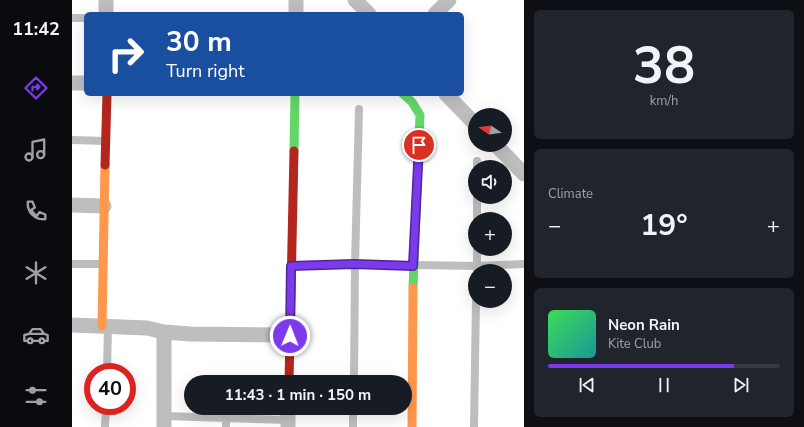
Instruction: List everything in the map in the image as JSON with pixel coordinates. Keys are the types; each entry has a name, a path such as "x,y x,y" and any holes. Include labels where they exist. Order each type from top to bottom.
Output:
{"street":[{"path":"106,0 106,12"},
{"path":"296,0 296,12"},
{"path":"355,0 366,12"},
{"path":"437,12 449,0"},
{"path":"72,82 84,83"},
{"path":"105,326 103,264 106,96"},
{"path":"288,375 295,96"},
{"path":"405,96 412,102 420,115 413,266 412,427"},
{"path":"448,96 468,117"},
{"path":"503,152 524,174"},
{"path":"72,205 104,206"},
{"path":"72,325 147,328 164,332 191,334 290,336"},
{"path":"164,332 164,421"}],"lane":[{"path":"72,18 84,18"},
{"path":"354,375 354,264 359,109"},
{"path":"72,140 105,141"},
{"path":"72,264 103,264"},
{"path":"291,266 354,264 468,269"},
{"path":"512,265 524,264"},
{"path":"474,427 476,308"},
{"path":"105,326 107,363"},
{"path":"105,427 106,415"},
{"path":"353,415 353,427"},
{"path":"164,421 226,418 288,418"},
{"path":"226,418 226,427"}],"traffic: fast":[{"path":"294,151 295,96"},
{"path":"405,96 412,102 420,115 413,288"}],"traffic: slow":[{"path":"102,326 105,165"},
{"path":"412,427 413,288"}],"traffic: jam":[{"path":"105,165 107,96"},
{"path":"289,375 294,151"}],"route":[{"path":"290,336 291,266 354,264 413,266 419,145"}]}
